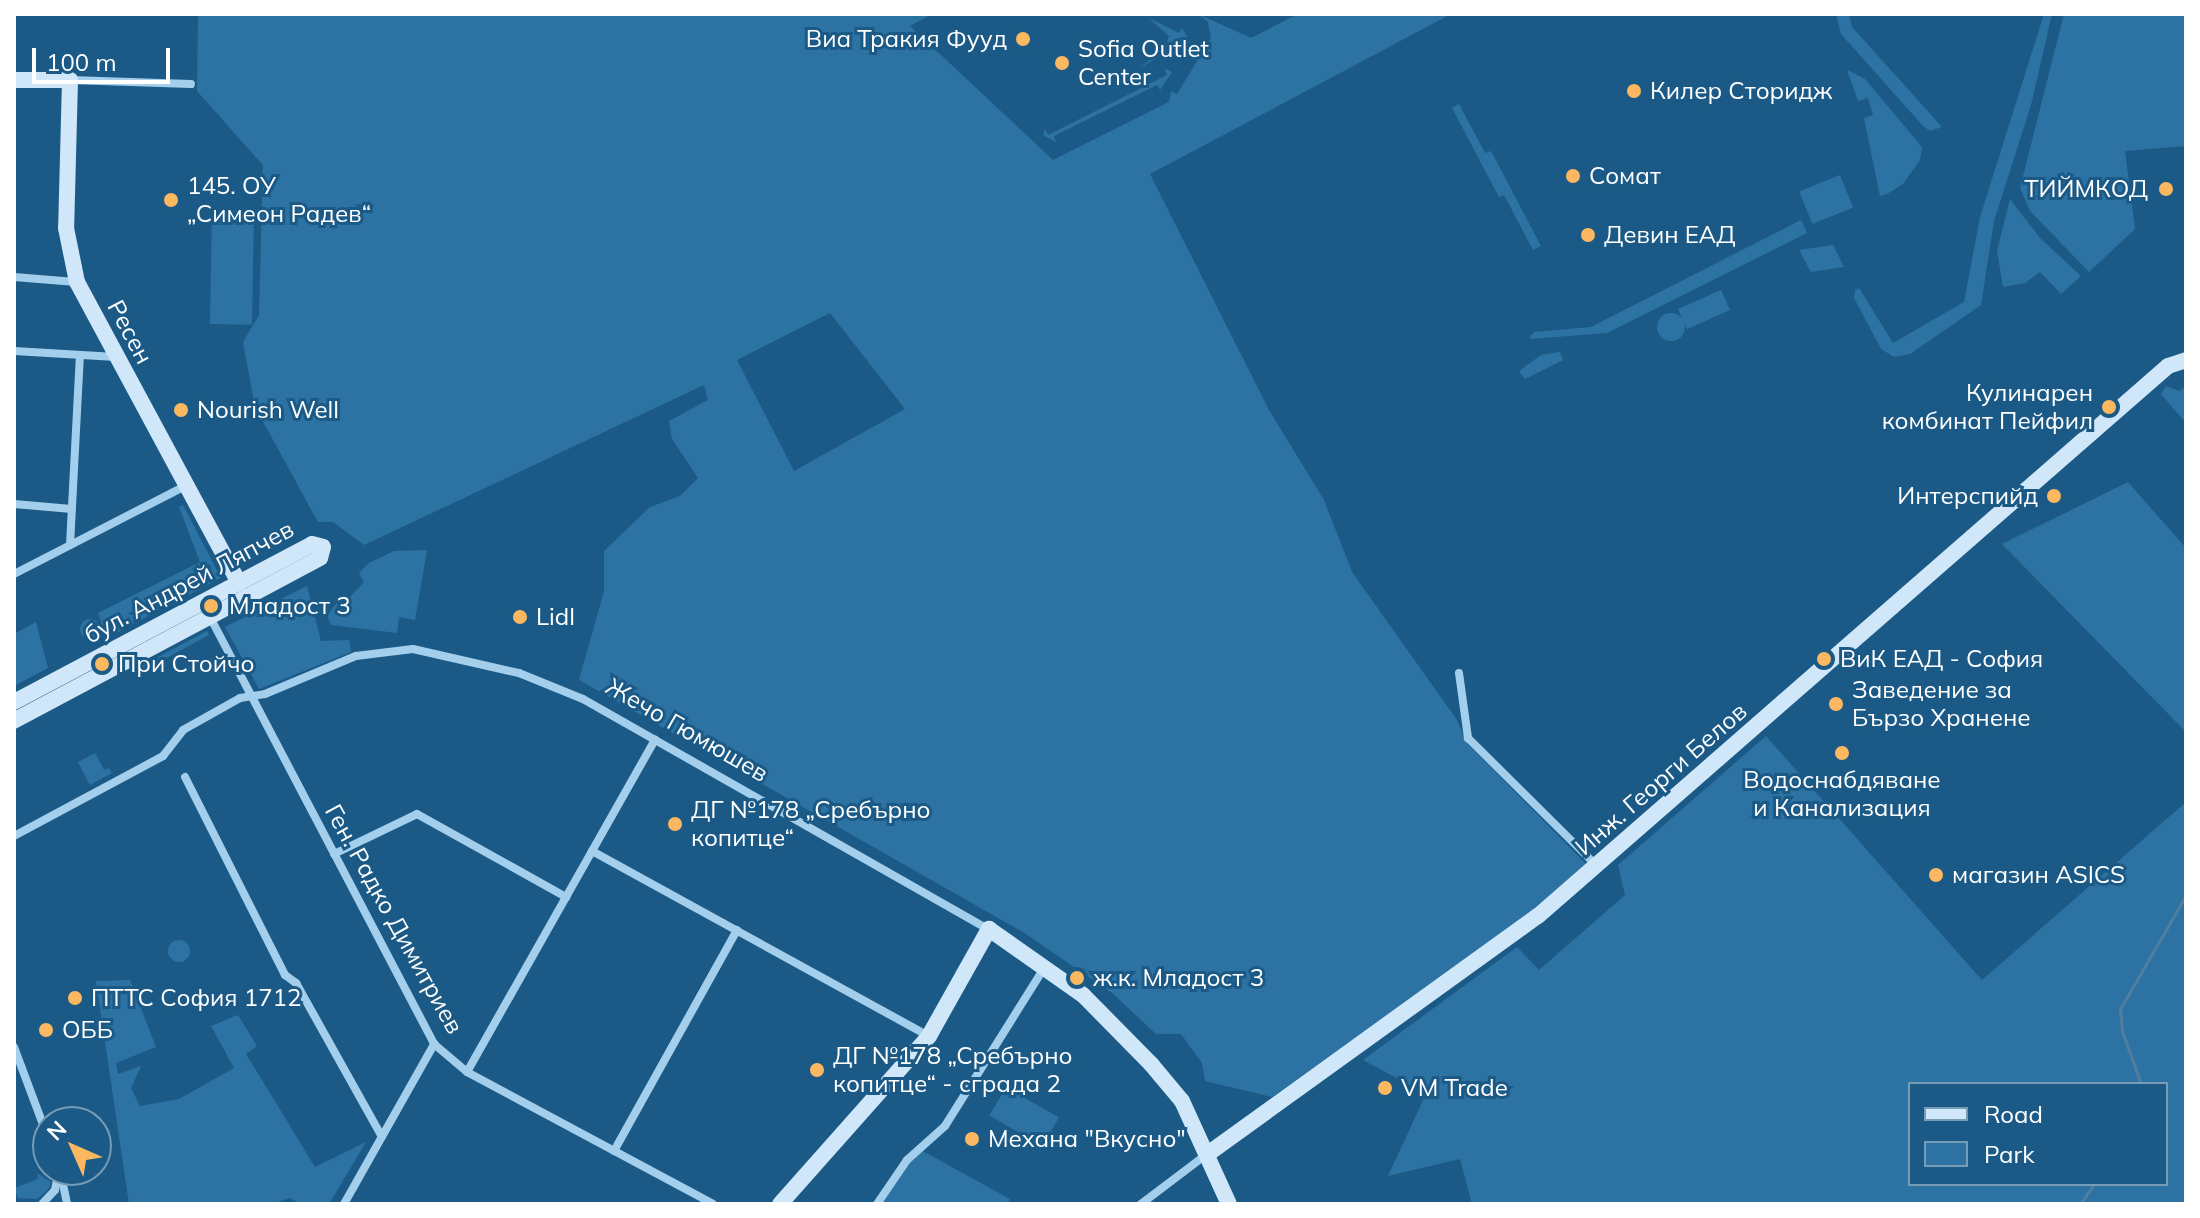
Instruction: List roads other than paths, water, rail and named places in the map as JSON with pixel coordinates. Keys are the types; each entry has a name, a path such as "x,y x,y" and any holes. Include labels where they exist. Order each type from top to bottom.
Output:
{"street":[{"path":"14,80 191,84"},
{"name":"Ресен","path":"70,80 66,228 77,282 239,583"},
{"path":"14,277 77,282"},
{"path":"14,351 116,357"},
{"path":"70,545 80,355"},
{"name":"Инж. Георги Белов","path":"1141,1204 1538,916 2168,366 2186,360"},
{"path":"14,574 187,485"},
{"path":"14,504 72,509"},
{"name":"бул. Андрей Ляпчев","path":"14,702 314,543 324,549 320,558 14,721"},
{"name":"Ген. Радко Димитриев","path":"210,617 434,1044 467,1072 713,1204"},
{"name":"Жечо Гюмюшев","path":"14,836 163,756 183,730 252,696 356,656 413,649 519,673 583,699 989,929 1046,965 1120,1027 1182,1101 1209,1153 1229,1204"},
{"path":"1459,673 1468,738 1597,866"},
{"path":"467,1072 655,740"},
{"path":"185,777 285,975 296,983 382,1137"},
{"path":"334,854 417,814 566,897"},
{"path":"592,851 929,1036"},
{"path":"780,1204 929,1036 989,929"},
{"path":"614,1151 737,930"},
{"path":"877,1204 907,1160 945,1126 1046,965"},
{"path":"344,1204 434,1044"},
{"path":"14,1047 36,1106"},
{"path":"42,1204 56,1186"}],"waterway":[{"path":"2140,1082 2122,1031 2120,1009 2186,895"},
{"path":"2080,1204 2093,1186"}],"place":[{"name":"Виа Тракия Фууд","path":"1023,39"},
{"name":"Sofia Outlet Center","path":"1062,63"},
{"name":"Килер Сторидж","path":"1634,91"},
{"name":"Сомат","path":"1573,176"},
{"name":"ТИЙМКОД","path":"2166,189"},
{"name":"145. ОУ „Симеон Радев“","path":"171,200"},
{"name":"Девин ЕАД","path":"1588,235"},
{"name":"Кулинарен комбинат Пейфил","path":"2109,407"},
{"name":"Nourish Well","path":"181,410"},
{"name":"Интерспийд","path":"2054,496"},
{"name":"Младост 3","path":"211,606"},
{"name":"Lidl","path":"520,617"},
{"name":"ВиК ЕАД - София","path":"1824,659"},
{"name":"При Стойчо","path":"102,664"},
{"name":"Заведение за Бързо Хранене","path":"1836,704"},
{"name":"Водоснабдяване и Канализация","path":"1842,753"},
{"name":"ДГ №178 „Сребърно копитце“","path":"675,824"},
{"name":"магазин ASICS","path":"1936,875"},
{"name":"ж.к. Младост 3","path":"1077,978"},
{"name":"ПТТС София 1712","path":"75,998"},
{"name":"ОББ","path":"46,1030"},
{"name":"ДГ №178 „Сребърно копитце“ - сграда 2","path":"817,1070"},
{"name":"VM Trade","path":"1385,1088"},
{"name":"Механа \"Вкусно\"","path":"972,1139"}]}
